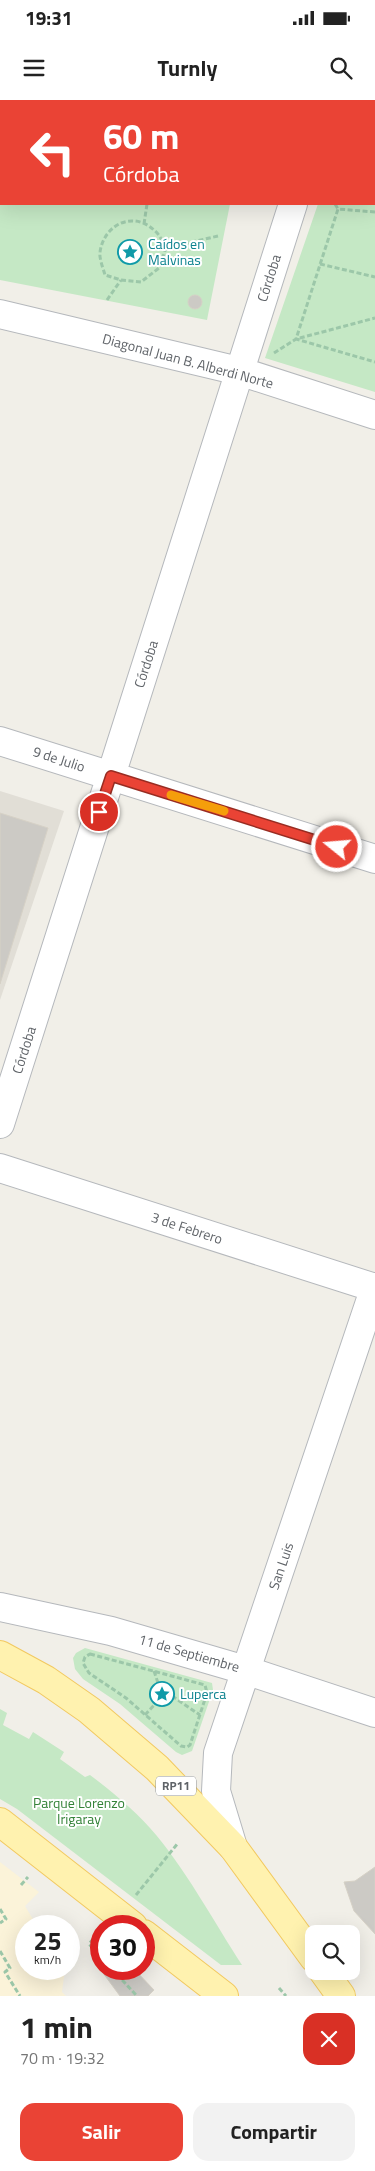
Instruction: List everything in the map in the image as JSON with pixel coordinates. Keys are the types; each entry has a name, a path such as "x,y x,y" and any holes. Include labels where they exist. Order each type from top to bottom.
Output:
{"main road":[{"name":"RP11","path":"0,1655 46,1680 124,1739 185,1795 233,1847 305,1946"},
{"path":"0,1822 119,1915"},
{"path":"155,1943 224,1996"}],"street":[{"name":"Córdoba","path":"0,1124 293,205"},
{"name":"Diagonal Juan B. Alberdi Norte","path":"0,314 239,372 375,415"},
{"name":"9 de Julio","path":"0,741 375,859"},
{"name":"3 de Febrero","path":"0,1168 375,1288"},
{"name":"San Luis","path":"233,1847 217,1799 215,1772 218,1752 375,1288"},
{"name":"11 de Septiembre","path":"0,1607 111,1630 246,1670 375,1713"}],"path":[{"path":"144,224 147,205"},
{"path":"296,338 338,209 336,205"},
{"path":"338,209 375,212"},
{"path":"134,220 155,230 166,248 159,268 141,282 121,280 105,274 99,254 105,233 119,224 134,220"},
{"path":"166,248 218,236"},
{"path":"320,264 375,277"},
{"path":"107,300 121,280"},
{"path":"273,353 296,338 375,318"},
{"path":"296,338 375,362"},
{"path":"94,1654 205,1685 207,1693 191,1742 187,1747 181,1746 146,1715 126,1698 89,1673 84,1667 83,1660 87,1655 94,1654"},
{"path":"154,1671 159,1686"},
{"path":"172,1696 200,1715"},
{"path":"146,1715 156,1703"},
{"path":"132,1899 178,1843"},
{"path":"21,1885 28,1877"},
{"path":"0,1909 6,1919 0,1923"},
{"path":"0,1951 10,1968 5,1972 20,1996"},
{"path":"122,1980 137,1996"},
{"path":"279,1988 286,1996"}],"shaded area":[{"path":"0,791 64,811 0,1000"}],"green space":[{"path":"0,205 230,205 207,320 0,280"},
{"path":"318,205 375,205 375,392 265,358"},
{"path":"85,1648 212,1683 213,1690 192,1751 182,1755 176,1752 120,1704 83,1679 75,1669 73,1658 76,1653"},
{"name":"Parque Lorenzo Irigaray","path":"0,1709 7,1713 3,1725 29,1739 33,1732 64,1752 60,1759 85,1777 90,1775 143,1821 175,1859 242,1965 221,1965 17,1809 0,1799"}],"sand":[{"path":"0,1862 39,1892 25,1906 30,1915 15,1915 15,1980 64,1980 62,1992 66,1996 0,1996"}],"building":[{"path":"192,295 198,295 202,302 198,309 192,309 188,305 188,299"},
{"path":"0,813 48,828 0,984"},
{"path":"375,1867 375,1934 354,1911 344,1882 355,1881"},
{"path":"108,1980 144,1980 154,1990 148,1996 120,1996"}],"slow traffic":[{"path":"171,795 224,811"}],"place":[{"name":"Caídos en Malvinas","path":"130,252"},
{"name":"Luperca","path":"162,1694"}],"route":[{"path":"99,812 111,776 337,847"}]}
